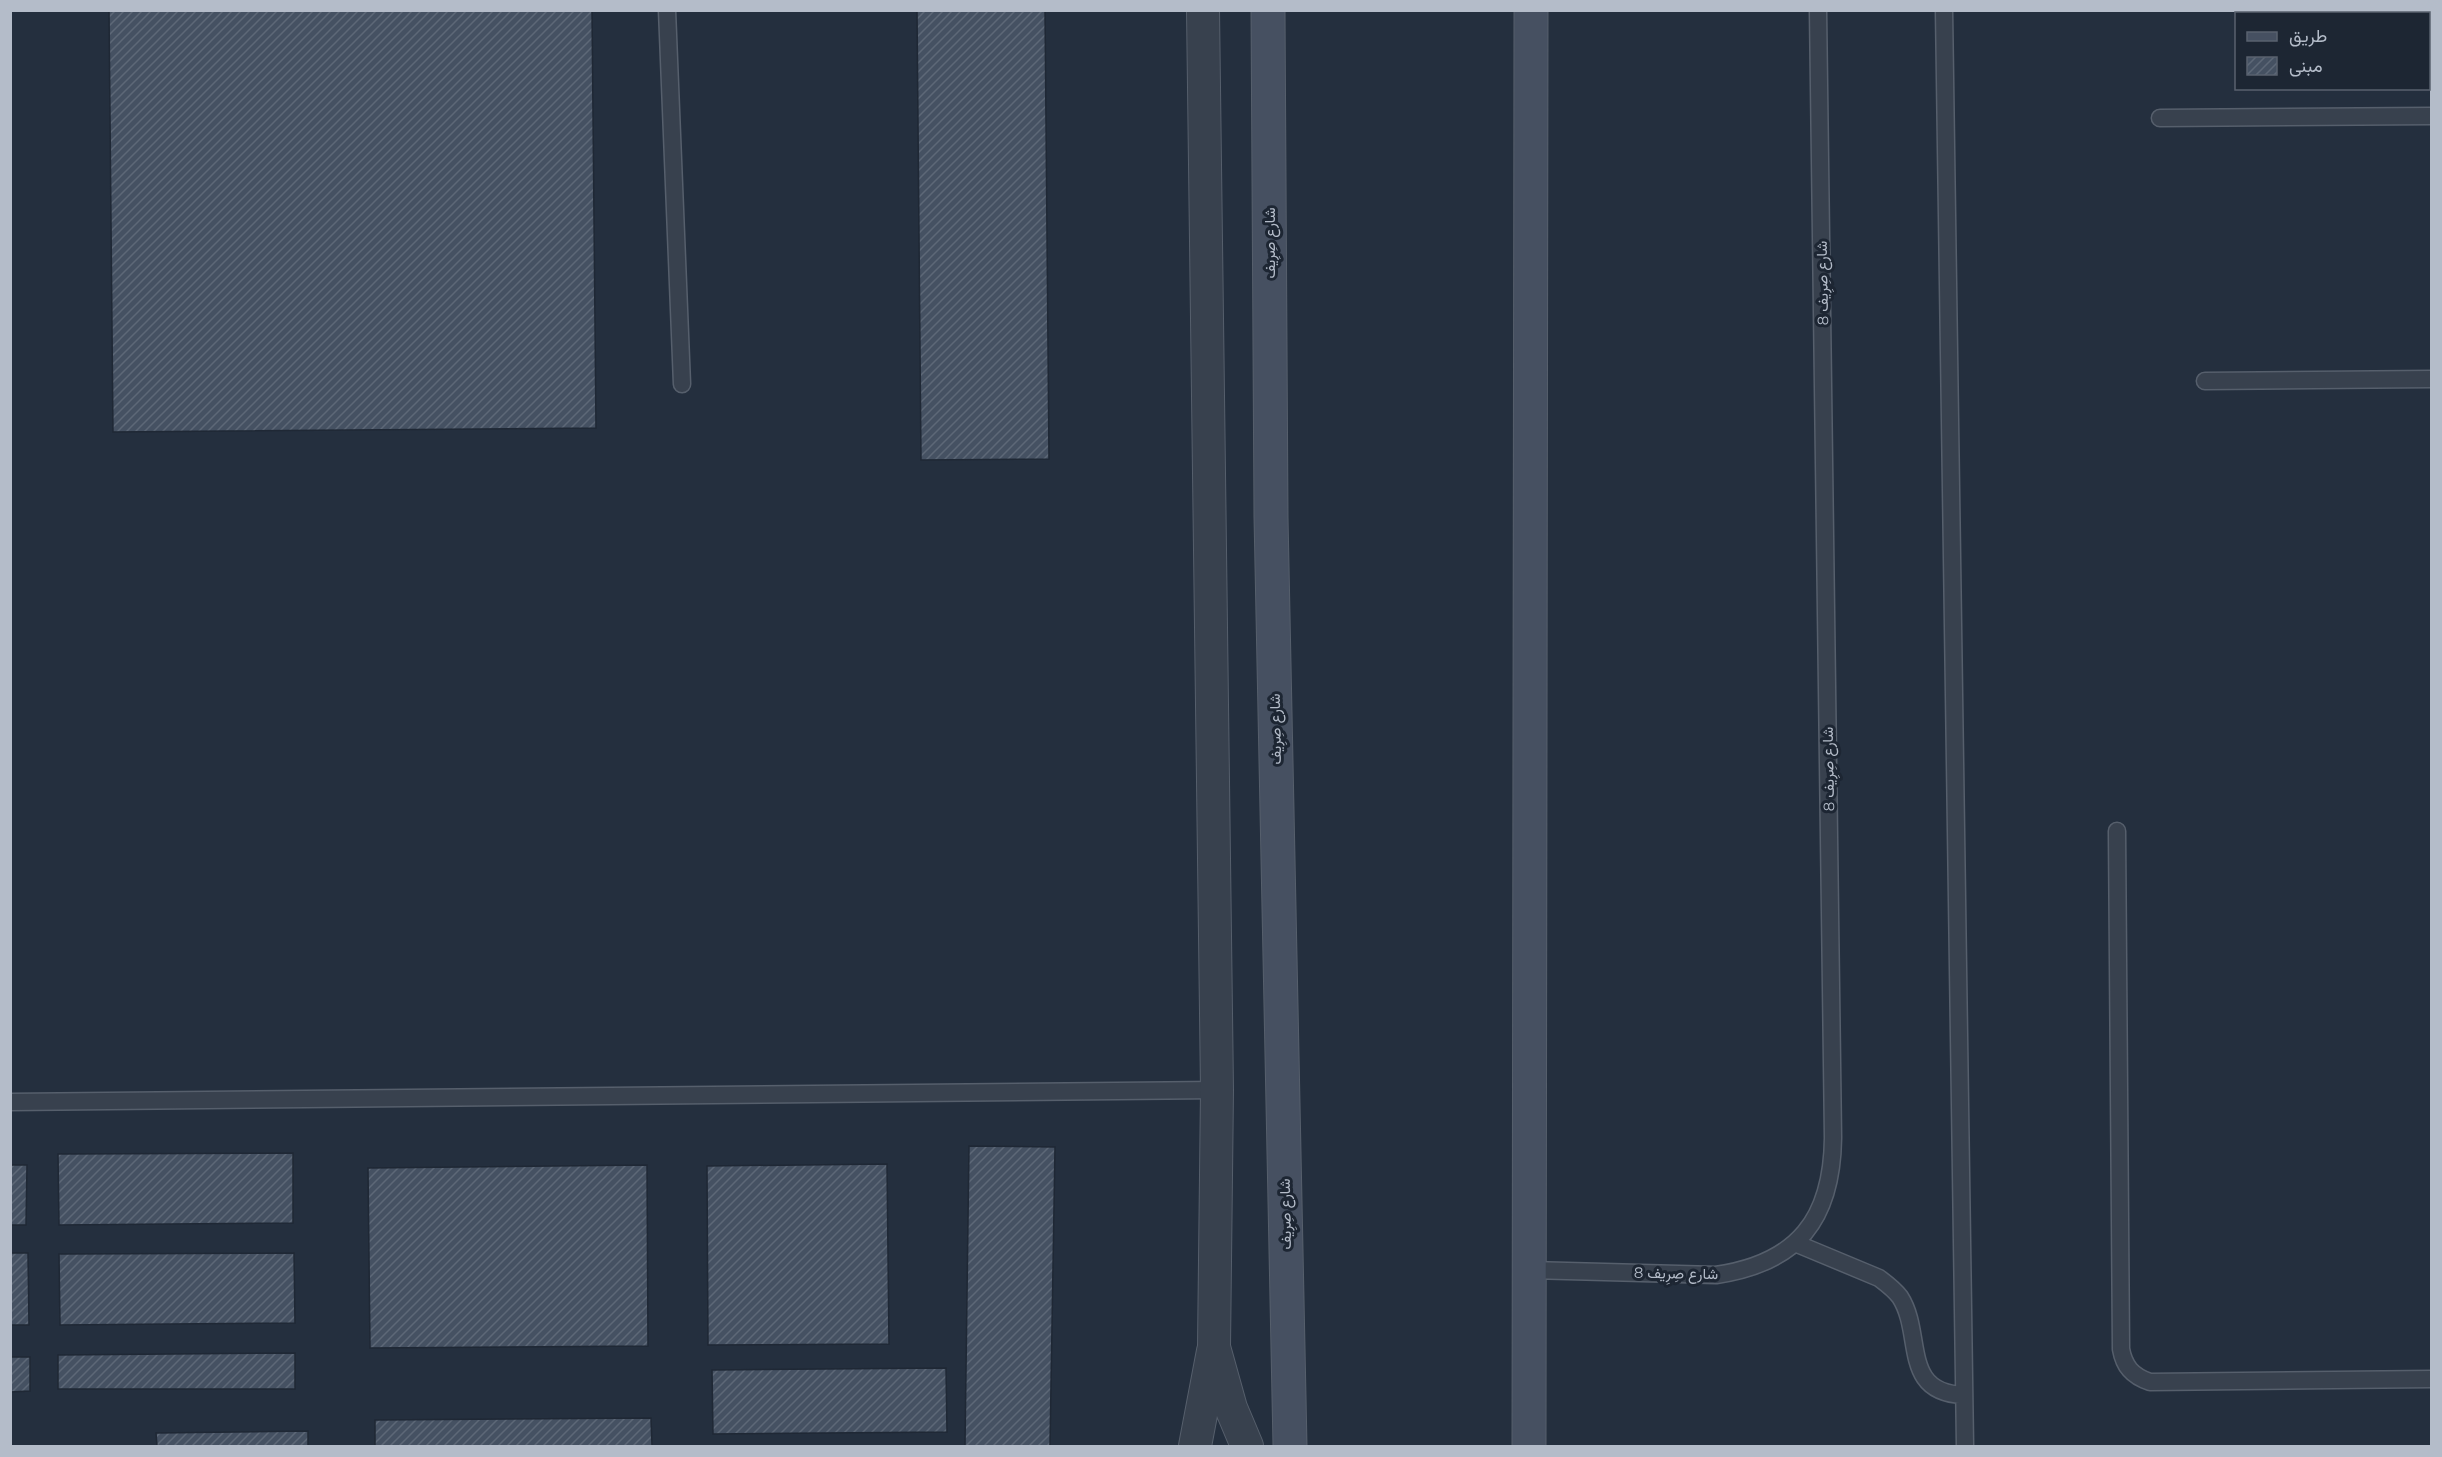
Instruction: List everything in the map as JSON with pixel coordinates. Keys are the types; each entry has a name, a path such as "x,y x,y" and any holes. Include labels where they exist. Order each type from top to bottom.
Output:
{"main road":[{"name":"شارع صِرِيف","path":"1268,10 1271,517 1290,1446"},
{"path":"1529,1446 1531,10"}],"street":[{"path":"1194,1446 1214,1347 1217,1090 1203,10"},
{"path":"1214,1347 1231,1408 1247,1446"}],"lane":[{"path":"668,10 682,384"},
{"name":"شارع صِرِيف 8","path":"1530,1270 1716,1275 1745,1271 1772,1261 1795,1243 1814,1222 1827,1195 1833,1167 1818,10"},
{"path":"1944,10 1965,1446"},
{"path":"2160,118 2432,116"},
{"path":"2205,381 2432,379"},
{"path":"2117,831 2123,1360 2129,1370 2139,1378 2150,1382 2432,1379"},
{"path":"10,1102 1217,1090"},
{"path":"1795,1243 1879,1278 1890,1286 1899,1296 1905,1308 1921,1373 1939,1391 1951,1395 1964,1395"}],"building":[{"path":"109,10 592,10 596,428 113,432"},
{"path":"917,10 1045,10 1049,459 921,460"},
{"path":"969,1146 1055,1147 1050,1446 965,1446"},
{"path":"293,1153 293,1223 59,1225 58,1154"},
{"path":"887,1164 889,1344 708,1345 707,1166"},
{"path":"10,1165 27,1165 26,1225 10,1225"},
{"path":"647,1165 648,1346 370,1348 368,1168"},
{"path":"10,1253 28,1253 29,1325 10,1325"},
{"path":"294,1253 295,1323 60,1325 59,1254"},
{"path":"295,1353 295,1389 58,1389 58,1355"},
{"path":"10,1357 30,1357 30,1391 10,1392"},
{"path":"946,1368 947,1432 713,1434 712,1370"},
{"path":"651,1418 652,1446 375,1446 375,1420"},
{"path":"308,1431 308,1446 157,1446 156,1433"}]}
